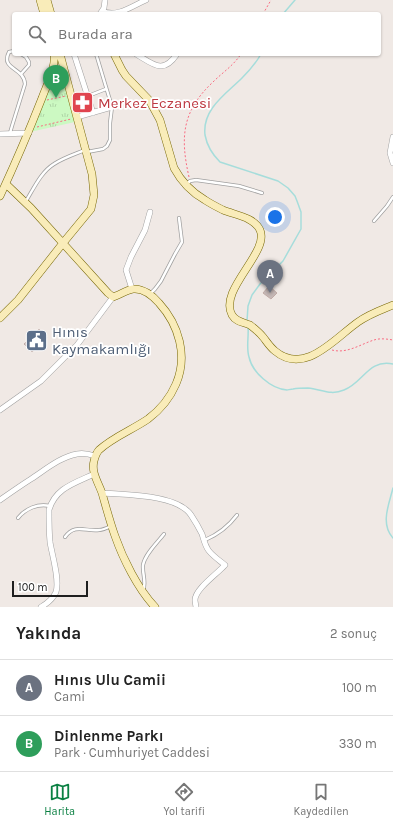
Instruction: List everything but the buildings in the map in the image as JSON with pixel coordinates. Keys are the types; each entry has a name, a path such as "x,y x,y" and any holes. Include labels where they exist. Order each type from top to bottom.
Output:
{"street":[{"path":"40,0 43,12"},
{"path":"47,0 50,12"},
{"path":"101,12 104,8 105,0"},
{"path":"123,12 146,0"},
{"path":"0,318 18,300 91,209 94,195 92,174 86,151 74,118 58,56"},
{"path":"0,196 31,130 58,56"},
{"path":"75,56 93,113"},
{"path":"115,56 126,76 149,100 160,120 174,168 188,183 194,194 224,210 254,223 260,231 262,236 259,249 236,286 230,302 229,308 237,320 260,333 276,352 290,359 298,359 316,355 349,328 367,316 393,305"},
{"path":"139,56 160,67 169,64 176,56"},
{"path":"74,118 112,106"},
{"path":"0,134 31,130"},
{"path":"393,136 390,153 393,163"},
{"path":"6,184 63,242 108,293 114,297"},
{"path":"132,289 126,270 145,230 150,212"},
{"path":"0,410 41,381 77,345 114,297 132,289 143,291 156,299 164,308 176,328 181,352 179,374 171,394 158,410 149,418 98,451 93,462 94,474 102,493 115,537 129,570 142,591 155,607"},
{"path":"0,500 49,466 64,458 79,454 95,456"},
{"path":"41,607 51,600 57,588 50,540 50,506 54,497 60,491 94,474"},
{"path":"102,493 153,497 180,505 190,514 202,533 209,551 225,566 199,590 196,595 196,607"}],"lane":[{"path":"10,133 25,84 21,74 12,68 7,62 9,52 12,51"},
{"path":"21,74 29,64 28,58 24,56"},
{"path":"25,203 39,178 52,165 58,161 86,151 103,149 110,140 112,106 97,56"},
{"path":"87,96 106,89"},
{"path":"188,183 196,180 239,186 262,194"},
{"path":"374,221 393,197"},
{"path":"149,294 161,281 182,242 180,218"},
{"path":"18,518 26,510 40,505 50,506"},
{"path":"204,540 212,537 231,524 237,515"},
{"path":"65,537 71,531 76,529 97,531 112,526"},
{"path":"142,591 145,587 142,568 144,561 164,534"}],"path":[{"path":"264,12 271,0"},
{"path":"188,183 184,140 185,128 191,110 204,91 214,80 231,67 239,56"},
{"path":"44,101 66,96"},
{"path":"31,130 74,118"},
{"path":"327,347 334,351 360,346 378,339 393,340"}],"green space":[{"path":"62,73 75,122 30,132 54,74"}],"waterway":[{"path":"285,12 295,0"},
{"path":"247,321 248,306 252,295 260,284 283,261 301,229 301,212 295,196 288,188 278,181 220,162 212,153 206,139 205,126 207,117 216,103 247,73 260,56"},
{"path":"248,327 248,353 251,363 263,379 281,389 287,390 308,388 339,392 357,382 372,368 385,363 393,364"},
{"path":"393,488 386,520 387,527 393,538"}],"place":[{"name":"Dinlenme Parkı","path":"56,98"},
{"name":"Merkez Eczanesi","path":"82,103"},
{"name":"Hınıs Ulu Camii","path":"270,293"},
{"name":"Hınıs Kaymakamlığı","path":"36,341"}]}
